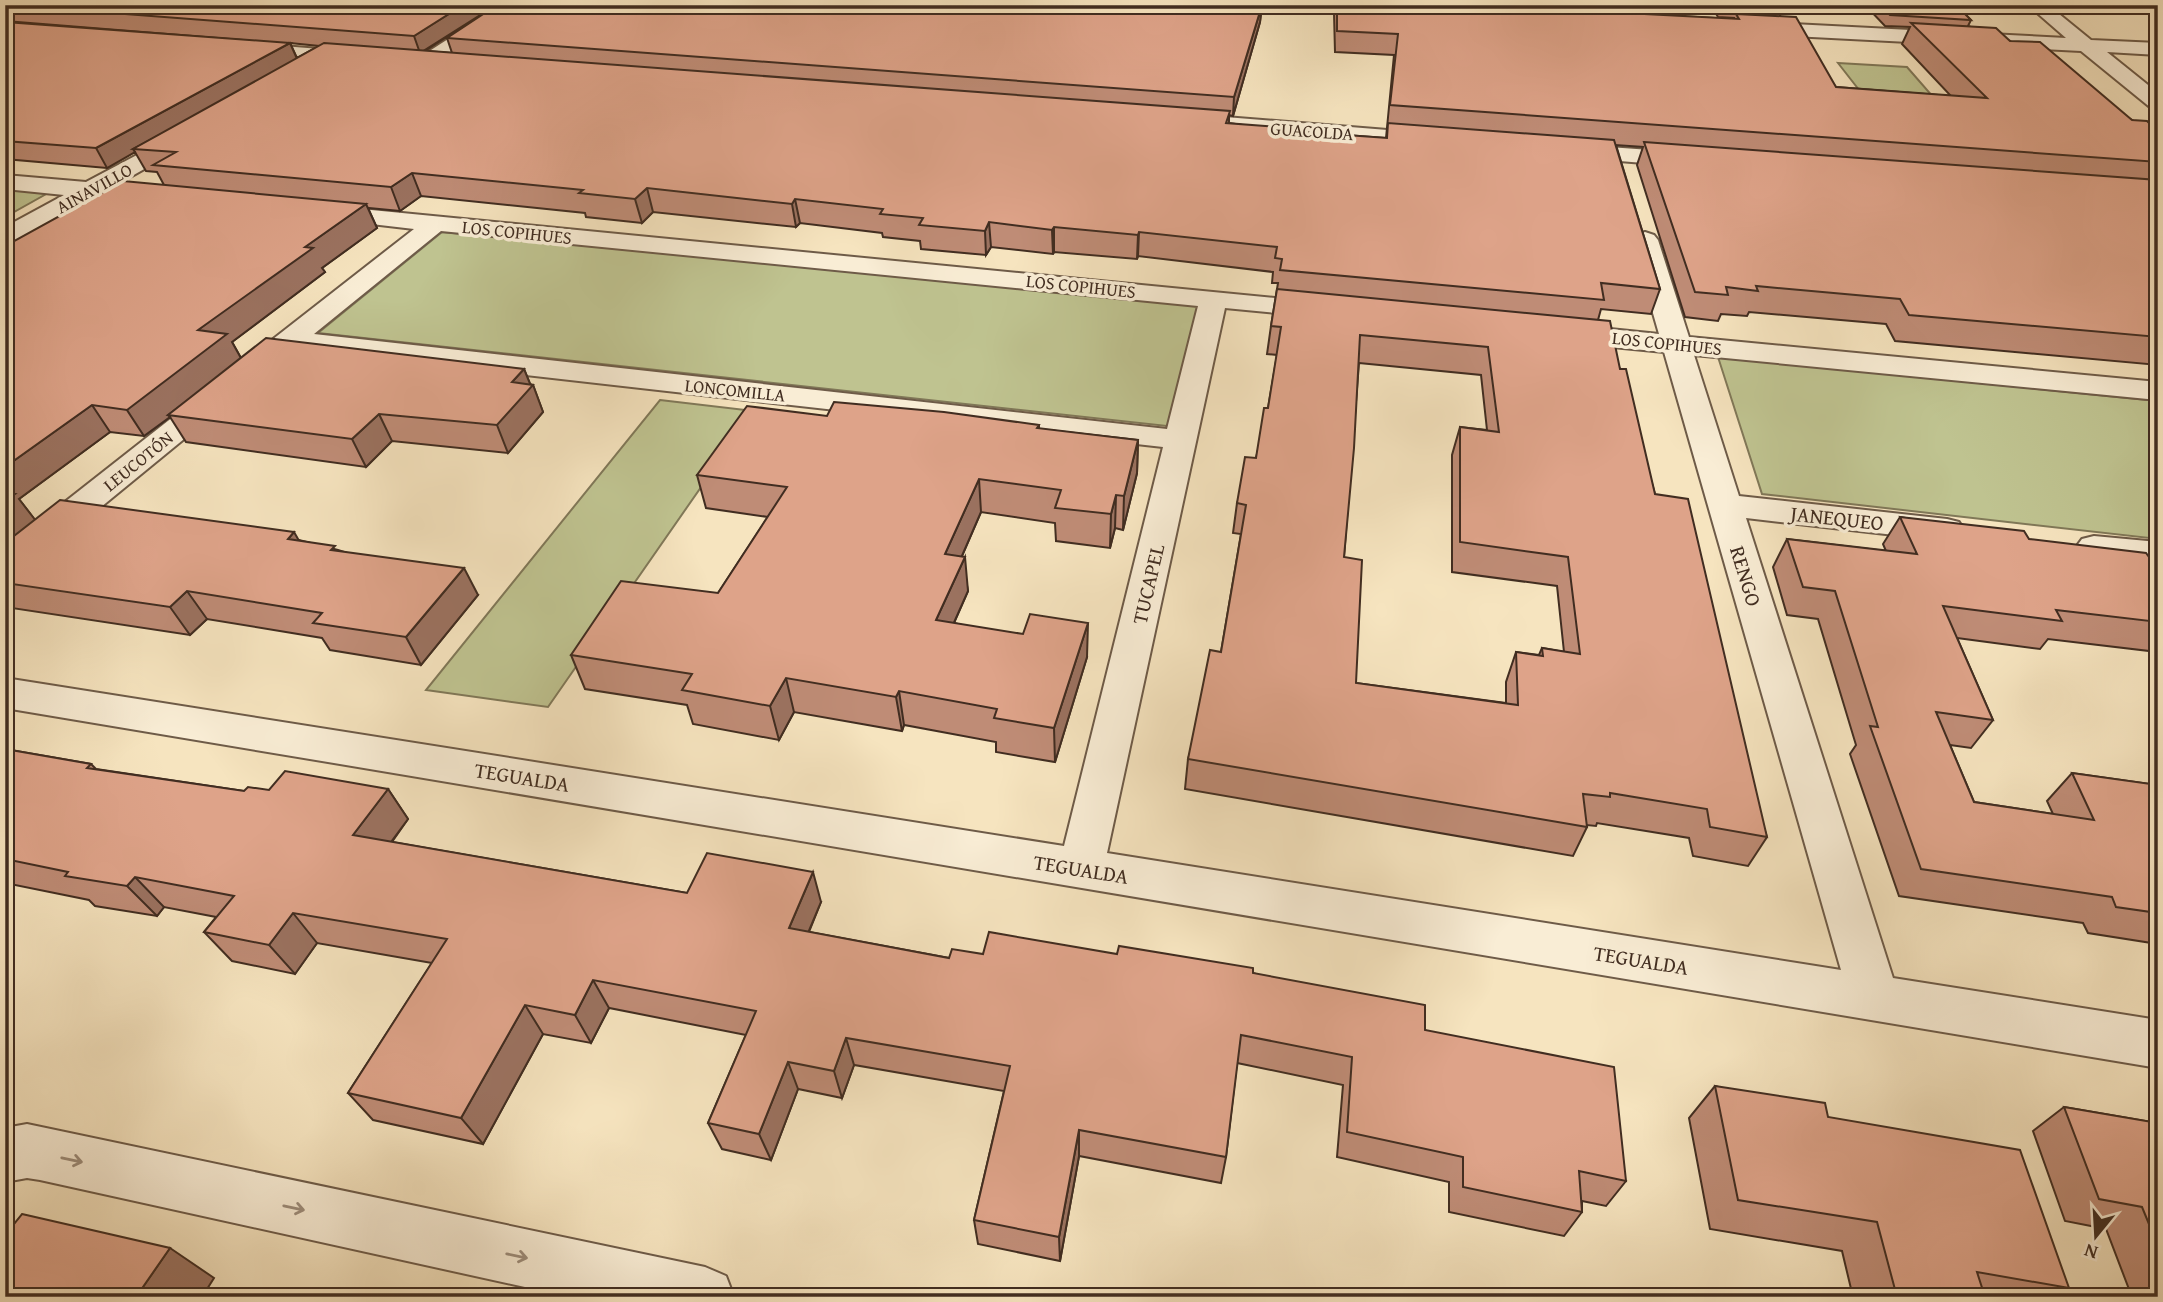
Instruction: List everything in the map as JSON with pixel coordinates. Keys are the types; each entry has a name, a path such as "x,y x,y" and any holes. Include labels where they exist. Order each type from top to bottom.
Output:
{"street":[{"path":"424,63 514,5"},
{"path":"1318,5 1401,10"},
{"path":"1652,23 1687,24 1670,5"},
{"path":"2037,5 2158,104"},
{"path":"1736,27 2158,50"},
{"path":"221,47 461,66"},
{"path":"291,77 329,55"},
{"name":"GUACOLDA","path":"1203,123 1452,142"},
{"name":"AINAVILLO","path":"5,238 208,124"},
{"path":"1549,149 1715,162"},
{"name":"RENGO","path":"1619,155 1874,997"},
{"path":"5,182 181,199"},
{"name":"LOS COPIHUES","path":"301,211 1356,313"},
{"name":"LEUCOTÓN","path":"5,567 435,224"},
{"name":"TUCAPEL","path":"1081,869 1213,299"},
{"name":"LOS COPIHUES","path":"1531,330 2158,391"},
{"name":"LONCOMILLA","path":"290,340 1181,440"},
{"name":"JANEQUEO","path":"1725,505 1979,534"},
{"path":"2062,543 2158,554"},
{"name":"TEGUALDA","path":"5,693 2158,1044"},
{"path":"5,1156 27,1151 40,1153 705,1297"}],"green space":[{"path":"1838,63 1907,67 1948,114 1874,109"},
{"path":"5,189 48,193 5,217"},
{"path":"442,232 1206,305 1176,427 318,333"},
{"path":"1718,357 2158,401 2158,539 1762,494"},
{"path":"660,400 754,411 548,707 426,690"}],"building":[{"path":"7,5 463,5 414,36"},
{"path":"497,5 1262,5 1234,97 447,38"},
{"path":"1337,5 1563,5 1603,7 1606,12 1739,19 1736,14 1796,17 1836,87 1987,98 1911,23 1996,28 2010,41 2040,42 2132,120 2147,121 2158,132 2158,162 1390,105 1398,34 1337,31"},
{"path":"1880,5 1956,5 1971,20 1890,15"},
{"path":"5,22 290,43 96,148 5,141"},
{"path":"324,43 1230,111 1226,123 1278,127 1277,130 1387,138 1388,123 1614,140 1660,289 1601,283 1604,300 1280,270 1282,259 1275,258 1277,247 1139,232 1138,235 1054,227 1052,230 989,222 985,231 919,225 923,218 880,214 883,209 795,199 792,204 647,188 635,199 579,193 583,190 412,173 391,187 153,165 176,152 133,149"},
{"path":"1644,142 2158,180 2158,337 1909,315 1900,299 1756,286 1758,291 1726,287 1728,295 1695,292"},
{"path":"123,181 366,204 305,247 313,248 198,330 227,334 127,410 92,405 5,467 5,246"},
{"path":"1277,289 1610,321 1620,369 1626,369 1655,494 1688,499 1767,837 1710,827 1707,809 1610,793 1610,797 1583,794 1587,827 1188,759 1210,650 1221,652 1246,505 1237,503 1245,457 1256,458 1264,408 1268,408 1281,327 1271,326","holes":["1360,335 1488,347 1499,432 1460,427 1460,542 1568,557 1580,654 1542,648 1543,656 1516,652 1518,705 1356,683 1362,560 1344,557 1354,448"]},
{"path":"266,338 524,369 512,382 533,385 497,425 379,414 352,439 168,415"},
{"path":"834,402 944,412 1039,425 1037,428 1138,440 1124,496 1116,495 1111,514 1055,508 1061,490 979,479 945,554 965,557 936,620 1023,634 1030,614 1088,623 1054,728 994,718 997,709 899,691 896,697 786,678 770,706 682,690 692,674 571,655 621,581 718,593 787,487 697,475 747,406 827,416"},
{"path":"5,493 15,494 5,501"},
{"path":"60,500 294,532 288,539 335,546 331,550 464,568 406,637 313,623 322,613 187,591 170,607 5,583 5,543"},
{"path":"1900,517 2024,531 2029,539 2146,553 2152,561 2158,562 2158,622 2056,610 2062,621 1943,606 1993,720 1936,712 1974,802 2094,820 2072,773 2158,785 2158,913 2116,907 2112,897 1921,869 1870,726 1878,727 1835,591 1803,587 1787,539 1917,554"},
{"path":"5,749 91,764 87,768 244,791 248,787 269,790 285,771 388,789 353,835 687,893 707,853 813,872 789,928 949,958 952,949 983,954 989,932 1117,954 1119,946 1253,968 1253,973 1425,1005 1425,1030 1614,1067 1626,1181 1579,1171 1582,1212 1463,1187 1463,1157 1347,1132 1352,1057 1241,1035 1226,1157 1079,1130 1059,1237 974,1220 1010,1066 846,1038 834,1071 788,1062 759,1134 708,1123 756,1011 593,980 575,1015 525,1005 461,1118 348,1093 447,939 293,913 269,945 204,932 234,896 135,877 127,886 65,876 68,872 5,859"},
{"path":"1715,1086 1825,1103 1828,1117 2020,1150 2069,1288 1977,1272 1985,1297 1897,1297 1877,1222 1738,1200"},
{"path":"2064,1107 2158,1123 2158,1246 2142,1207 2099,1199"},
{"path":"22,1214 170,1248 136,1297 5,1297 5,1235"}]}
